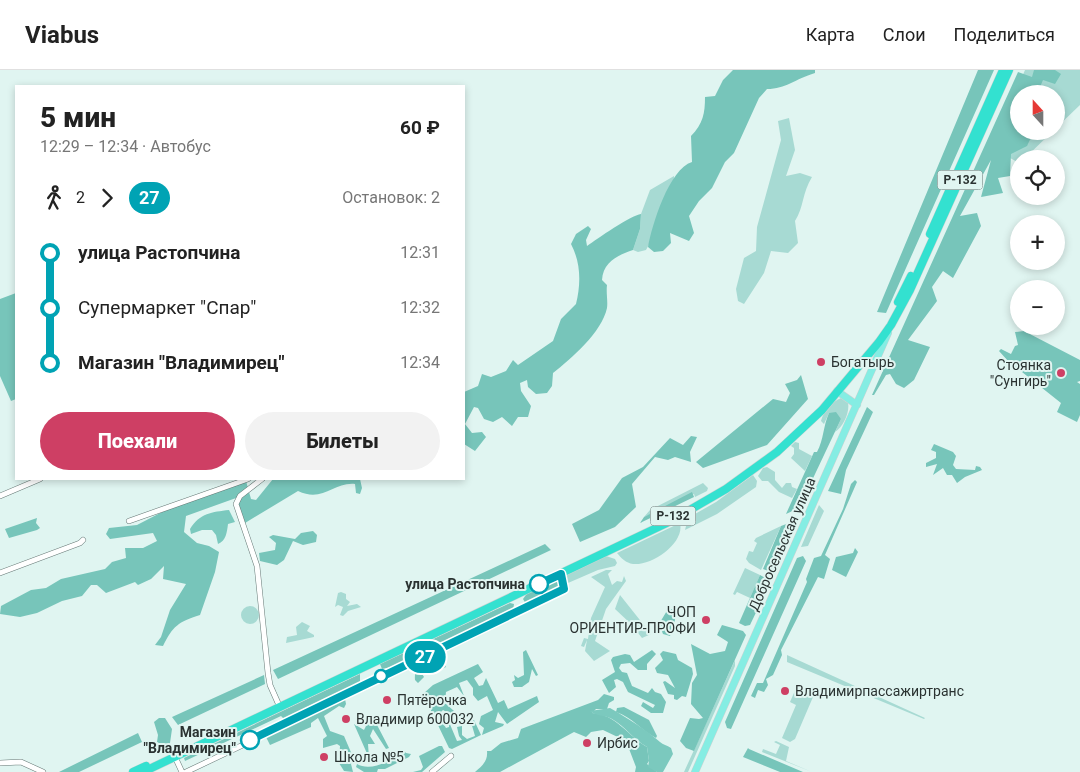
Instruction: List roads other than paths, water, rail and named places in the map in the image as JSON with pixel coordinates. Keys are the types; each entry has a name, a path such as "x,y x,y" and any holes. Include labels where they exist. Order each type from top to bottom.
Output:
{"highway":[{"name":"Р-132","path":"864,360 896,307 1003,70"},
{"name":"Р-132","path":"143,772 669,522 726,489 792,439 822,410 891,325 910,290 1009,70"},
{"name":"Р-132","path":"133,772 692,506 721,488 774,449 837,391"}],"main road":[{"name":"Добросельская улица","path":"695,772 891,325"},
{"path":"864,360 872,360 874,366"},
{"path":"837,391 857,405"}],"street":[{"path":"0,496 38,480"},
{"path":"129,521 245,480"},
{"path":"261,480 240,496 236,504 257,566 268,673 270,685 278,703"},
{"path":"0,573 80,543 83,540"},
{"path":"175,757 184,772 359,689 384,674 392,673 564,589 561,574"},
{"path":"432,772 451,756"},
{"path":"0,763 21,762 44,772"}],"place":[{"name":"Богатырь","path":"821,362"},
{"name":"Стоянка \"Сунгирь\"","path":"1061,373"},
{"name":"улица Растопчина","path":"539,584"},
{"name":"ЧОП ОРИЕНТИР-ПРОФИ","path":"706,620"},
{"name":"Владимирпассажиртранс","path":"785,691"},
{"name":"Пятёрочка","path":"387,700"},
{"name":"Владимир 600032","path":"346,719"},
{"name":"Магазин \"Владимирец\"","path":"250,740"},
{"name":"Ирбис","path":"587,743"},
{"name":"Школа №5","path":"324,757"}]}
